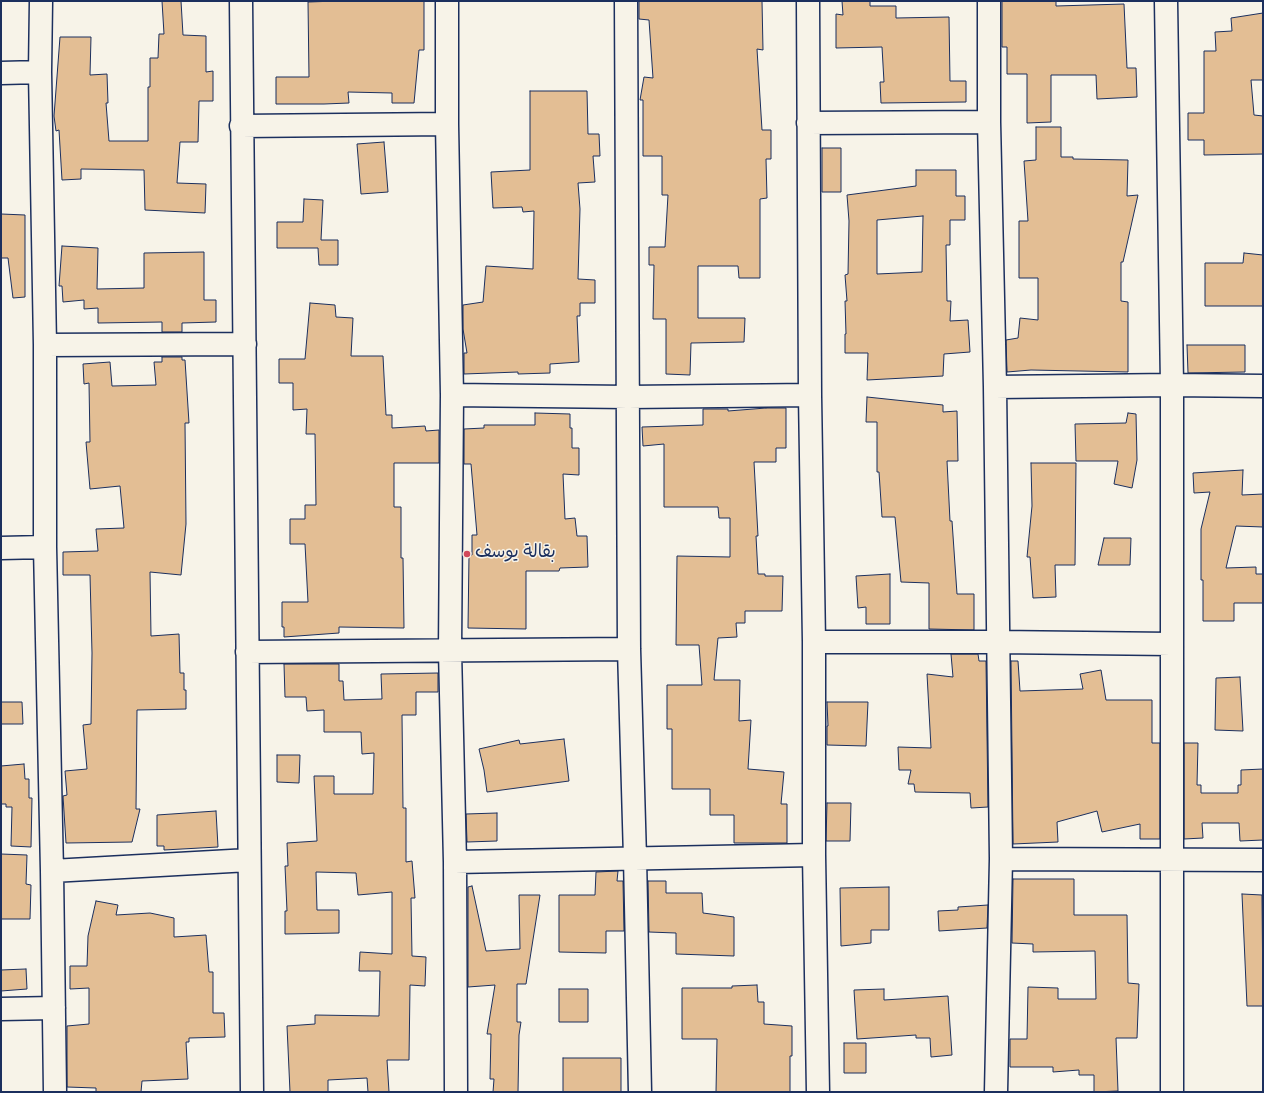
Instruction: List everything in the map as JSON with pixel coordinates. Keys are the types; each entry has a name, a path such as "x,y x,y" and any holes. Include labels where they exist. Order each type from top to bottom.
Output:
{"street":[{"path":"41,1 40,72 45,345 45,547 55,1092"},
{"path":"241,1 241,126 245,344 252,1092"},
{"path":"447,1 447,124 452,396 450,651 456,862 456,1092"},
{"path":"626,1 629,649 640,1092"},
{"path":"808,1 810,395 814,642 814,854 818,1092"},
{"path":"990,1 989,122 995,387 1000,859 996,1092"},
{"path":"1166,1 1172,385 1172,1092"},
{"path":"1,73 40,72"},
{"path":"808,123 989,122"},
{"path":"241,126 447,124"},
{"path":"45,345 245,344"},
{"path":"995,387 1172,385 1263,386"},
{"path":"452,396 628,397 810,395"},
{"path":"1,548 45,547"},
{"path":"814,642 1171,644"},
{"path":"247,652 629,649"},
{"path":"456,862 814,854"},
{"path":"1000,859 1171,861 1263,860"},
{"path":"52,871 250,860"},
{"path":"1,1009 54,1008"}],"building":[{"path":"162,1 181,1 183,35 206,36 206,72 213,71 213,101 199,101 198,142 180,142 177,183 206,184 205,213 145,210 144,170 81,169 81,179 62,180 59,130 56,131 54,116 60,37 91,37 90,75 107,74 108,103 106,103 109,141 148,141 148,87 150,87 150,58 158,58 159,34 164,34"},
{"path":"424,1 424,50 419,50 414,103 392,103 392,93 348,92 349,103 276,104 276,77 309,77 308,2"},
{"path":"639,1 762,1 763,50 757,49 762,130 771,130 771,159 766,159 767,198 760,199 760,278 739,278 738,266 698,266 698,318 745,318 744,342 691,343 690,375 666,374 666,319 653,319 654,265 649,265 649,247 665,247 668,195 662,195 662,156 643,156 643,100 640,100 644,77 653,78 649,20 639,19"},
{"path":"842,1 870,1 870,6 896,6 896,18 949,17 950,81 966,81 966,102 881,103 880,82 884,82 882,47 836,48 836,14 843,15"},
{"path":"1002,1 1056,1 1056,6 1124,4 1127,68 1136,68 1137,97 1097,99 1096,75 1051,75 1051,122 1027,123 1027,74 1007,74 1007,47 1002,47"},
{"path":"1263,13 1263,80 1251,80 1254,115 1263,116 1263,154 1204,155 1204,140 1188,140 1188,113 1204,113 1204,51 1216,51 1215,32 1232,31 1231,18"},
{"path":"530,91 587,91 588,134 599,134 600,156 593,156 595,182 578,183 580,209 578,279 595,280 595,303 580,303 580,316 577,316 579,362 550,364 550,373 518,374 518,372 464,374 464,353 467,353 463,329 463,305 483,302 486,266 533,269 534,211 523,212 522,207 493,208 491,172 530,170"},
{"path":"1036,127 1061,127 1061,157 1073,157 1073,159 1128,160 1127,196 1138,195 1123,262 1121,262 1121,301 1128,302 1128,372 1031,370 1007,372 1006,340 1018,338 1020,318 1038,320 1038,278 1019,278 1019,221 1028,221 1024,161 1036,160"},
{"path":"384,142 388,192 361,194 357,144"},
{"path":"822,148 841,148 841,192 822,192"},
{"path":"916,170 956,170 956,196 965,196 965,220 950,220 950,245 946,245 947,301 951,301 950,321 968,320 970,352 944,354 943,376 867,380 868,353 845,353 845,301 847,301 845,275 848,274 849,221 847,195 916,186","holes":["923,216 922,272 877,274 877,220"]},
{"path":"304,199 323,200 321,240 338,240 338,265 319,265 318,248 277,248 277,222 303,222"},
{"path":"1,214 25,215 25,297 13,298 8,258 1,258"},
{"path":"62,246 98,248 97,289 144,288 144,253 204,252 204,300 216,300 216,322 182,323 182,332 162,332 162,322 98,323 98,308 84,309 84,300 63,302 62,286 59,286"},
{"path":"1244,253 1263,255 1263,306 1205,306 1205,263 1243,263"},
{"path":"310,303 335,305 336,317 353,318 351,356 383,356 386,415 392,415 392,428 425,426 426,431 439,430 439,463 394,463 394,507 401,507 401,558 403,558 404,628 339,627 339,633 284,637 284,627 282,627 282,602 308,602 305,544 290,544 290,519 305,519 305,505 316,505 315,434 306,434 307,409 293,410 293,383 279,383 279,359 305,359"},
{"path":"1187,345 1245,345 1245,372 1188,373"},
{"path":"162,357 182,357 182,360 185,360 189,423 185,423 186,524 181,575 150,572 151,636 179,634 180,673 184,673 186,709 137,710 136,809 140,809 132,842 66,843 63,796 67,795 65,771 87,769 83,725 91,724 92,653 90,575 63,575 63,552 98,551 96,529 124,528 120,486 90,489 86,442 90,442 89,383 84,384 83,364 110,362 112,386 156,385 154,362 162,362"},
{"path":"867,397 943,405 943,412 957,411 958,461 947,461 950,521 952,521 957,594 974,594 974,630 929,629 929,583 901,582 895,517 882,517 879,472 877,472 877,422 866,422"},
{"path":"786,408 786,448 776,448 776,462 754,462 758,536 756,536 758,574 765,574 765,576 783,576 782,611 745,611 745,623 736,623 737,637 718,638 714,680 740,680 739,721 751,720 748,769 784,772 781,804 787,804 787,843 734,843 734,815 710,815 710,789 672,789 672,729 667,729 667,685 702,685 699,645 676,645 677,556 730,557 730,518 719,518 718,507 664,507 664,444 643,446 642,427 703,425 703,409 728,409 728,411"},
{"path":"535,413 570,414 572,448 579,448 579,475 563,474 565,519 575,518 577,536 587,536 588,567 560,568 559,571 526,571 526,629 468,628 469,555 472,555 472,535 477,535 471,464 464,464 464,429 484,428 484,425 535,425"},
{"path":"1128,413 1136,414 1137,460 1132,488 1114,484 1118,461 1076,461 1075,424 1126,423"},
{"path":"1031,463 1076,463 1075,565 1055,565 1056,597 1033,598 1030,557 1027,557 1032,506"},
{"path":"1243,470 1242,495 1263,494 1263,527 1236,526 1226,568 1256,567 1256,574 1263,574 1263,603 1234,603 1234,621 1203,621 1201,529 1210,492 1194,493 1193,473"},
{"path":"1104,538 1131,538 1130,565 1098,565"},
{"path":"890,574 890,624 866,624 866,607 858,608 856,576"},
{"path":"951,654 978,654 979,661 986,661 988,807 971,808 970,793 915,792 914,784 908,784 911,770 899,770 898,747 931,748 927,674 953,677"},
{"path":"1011,661 1018,661 1020,691 1083,689 1080,674 1101,670 1106,700 1152,700 1152,743 1160,743 1160,839 1140,839 1140,824 1102,832 1097,811 1057,822 1058,842 1013,844"},
{"path":"284,664 339,664 339,681 343,681 344,700 382,699 381,674 438,673 438,692 416,692 416,715 402,715 403,808 406,808 406,862 412,861 415,898 411,898 412,956 426,957 425,986 410,985 409,1060 387,1060 389,1092 368,1092 367,1078 328,1080 328,1092 290,1092 287,1026 315,1024 315,1015 379,1016 380,971 359,971 360,952 392,954 392,892 358,895 356,873 316,872 317,910 339,910 339,933 285,934 285,911 287,911 285,866 288,866 287,843 317,841 314,776 334,776 334,794 373,794 374,753 362,754 361,732 324,732 324,710 307,711 306,697 285,697"},
{"path":"1240,677 1243,731 1215,730 1216,678"},
{"path":"1,702 22,702 23,724 1,724"},
{"path":"827,702 868,702 866,746 827,745"},
{"path":"564,739 569,781 487,792 479,749 519,740 520,744"},
{"path":"1184,743 1198,743 1197,785 1201,785 1201,793 1238,793 1238,785 1241,785 1241,770 1263,769 1263,840 1240,841 1239,823 1202,823 1203,838 1184,839"},
{"path":"277,755 300,755 299,783 277,782"},
{"path":"24,764 25,779 29,779 29,798 32,798 31,847 11,846 12,807 6,807 6,804 1,804 1,766"},
{"path":"827,803 851,803 850,841 826,841"},
{"path":"216,811 218,847 164,850 164,846 157,846 157,815"},
{"path":"497,813 497,841 467,842 466,814"},
{"path":"1,854 27,855 26,884 31,885 30,919 1,919"},
{"path":"618,871 617,881 623,881 624,931 606,931 606,953 559,952 559,895 595,895 596,872"},
{"path":"1013,879 1074,879 1074,915 1127,915 1128,983 1139,984 1137,1038 1116,1038 1118,1091 1094,1092 1094,1075 1079,1075 1079,1070 1053,1072 1053,1067 1010,1067 1010,1039 1027,1039 1028,987 1058,988 1058,999 1096,999 1095,951 1033,952 1033,944 1012,943"},
{"path":"648,881 666,881 666,893 702,893 703,913 734,917 734,956 676,954 676,933 649,932"},
{"path":"472,886 486,951 520,949 519,895 540,895 526,984 517,984 517,1022 521,1022 519,1035 518,1092 493,1092 494,1079 490,1079 491,1034 487,1034 495,985 468,987 468,887"},
{"path":"889,887 889,930 871,930 871,943 841,946 840,888"},
{"path":"1242,894 1262,895 1263,1006 1247,1006"},
{"path":"96,901 118,905 116,915 150,913 174,918 174,937 206,935 209,972 213,972 213,1013 224,1013 225,1037 189,1038 189,1042 186,1042 188,1079 142,1081 141,1092 96,1092 96,1088 67,1087 67,1026 89,1024 89,988 70,989 70,966 87,966 88,936"},
{"path":"988,905 987,928 939,931 938,911 958,910 958,907"},
{"path":"26,969 27,989 1,991 1,970"},
{"path":"757,985 758,1002 764,1002 764,1024 792,1026 790,1092 716,1092 717,1039 682,1039 682,988 732,988 732,986"},
{"path":"559,989 588,989 588,1022 559,1022"},
{"path":"884,989 884,1000 948,996 952,1055 931,1057 930,1038 916,1038 916,1035 857,1039 854,990"},
{"path":"844,1043 866,1043 866,1073 844,1073"},
{"path":"563,1058 621,1058 621,1092 563,1092"}],"place":[{"name":"بقالة يوسف","path":"467,554"}]}
